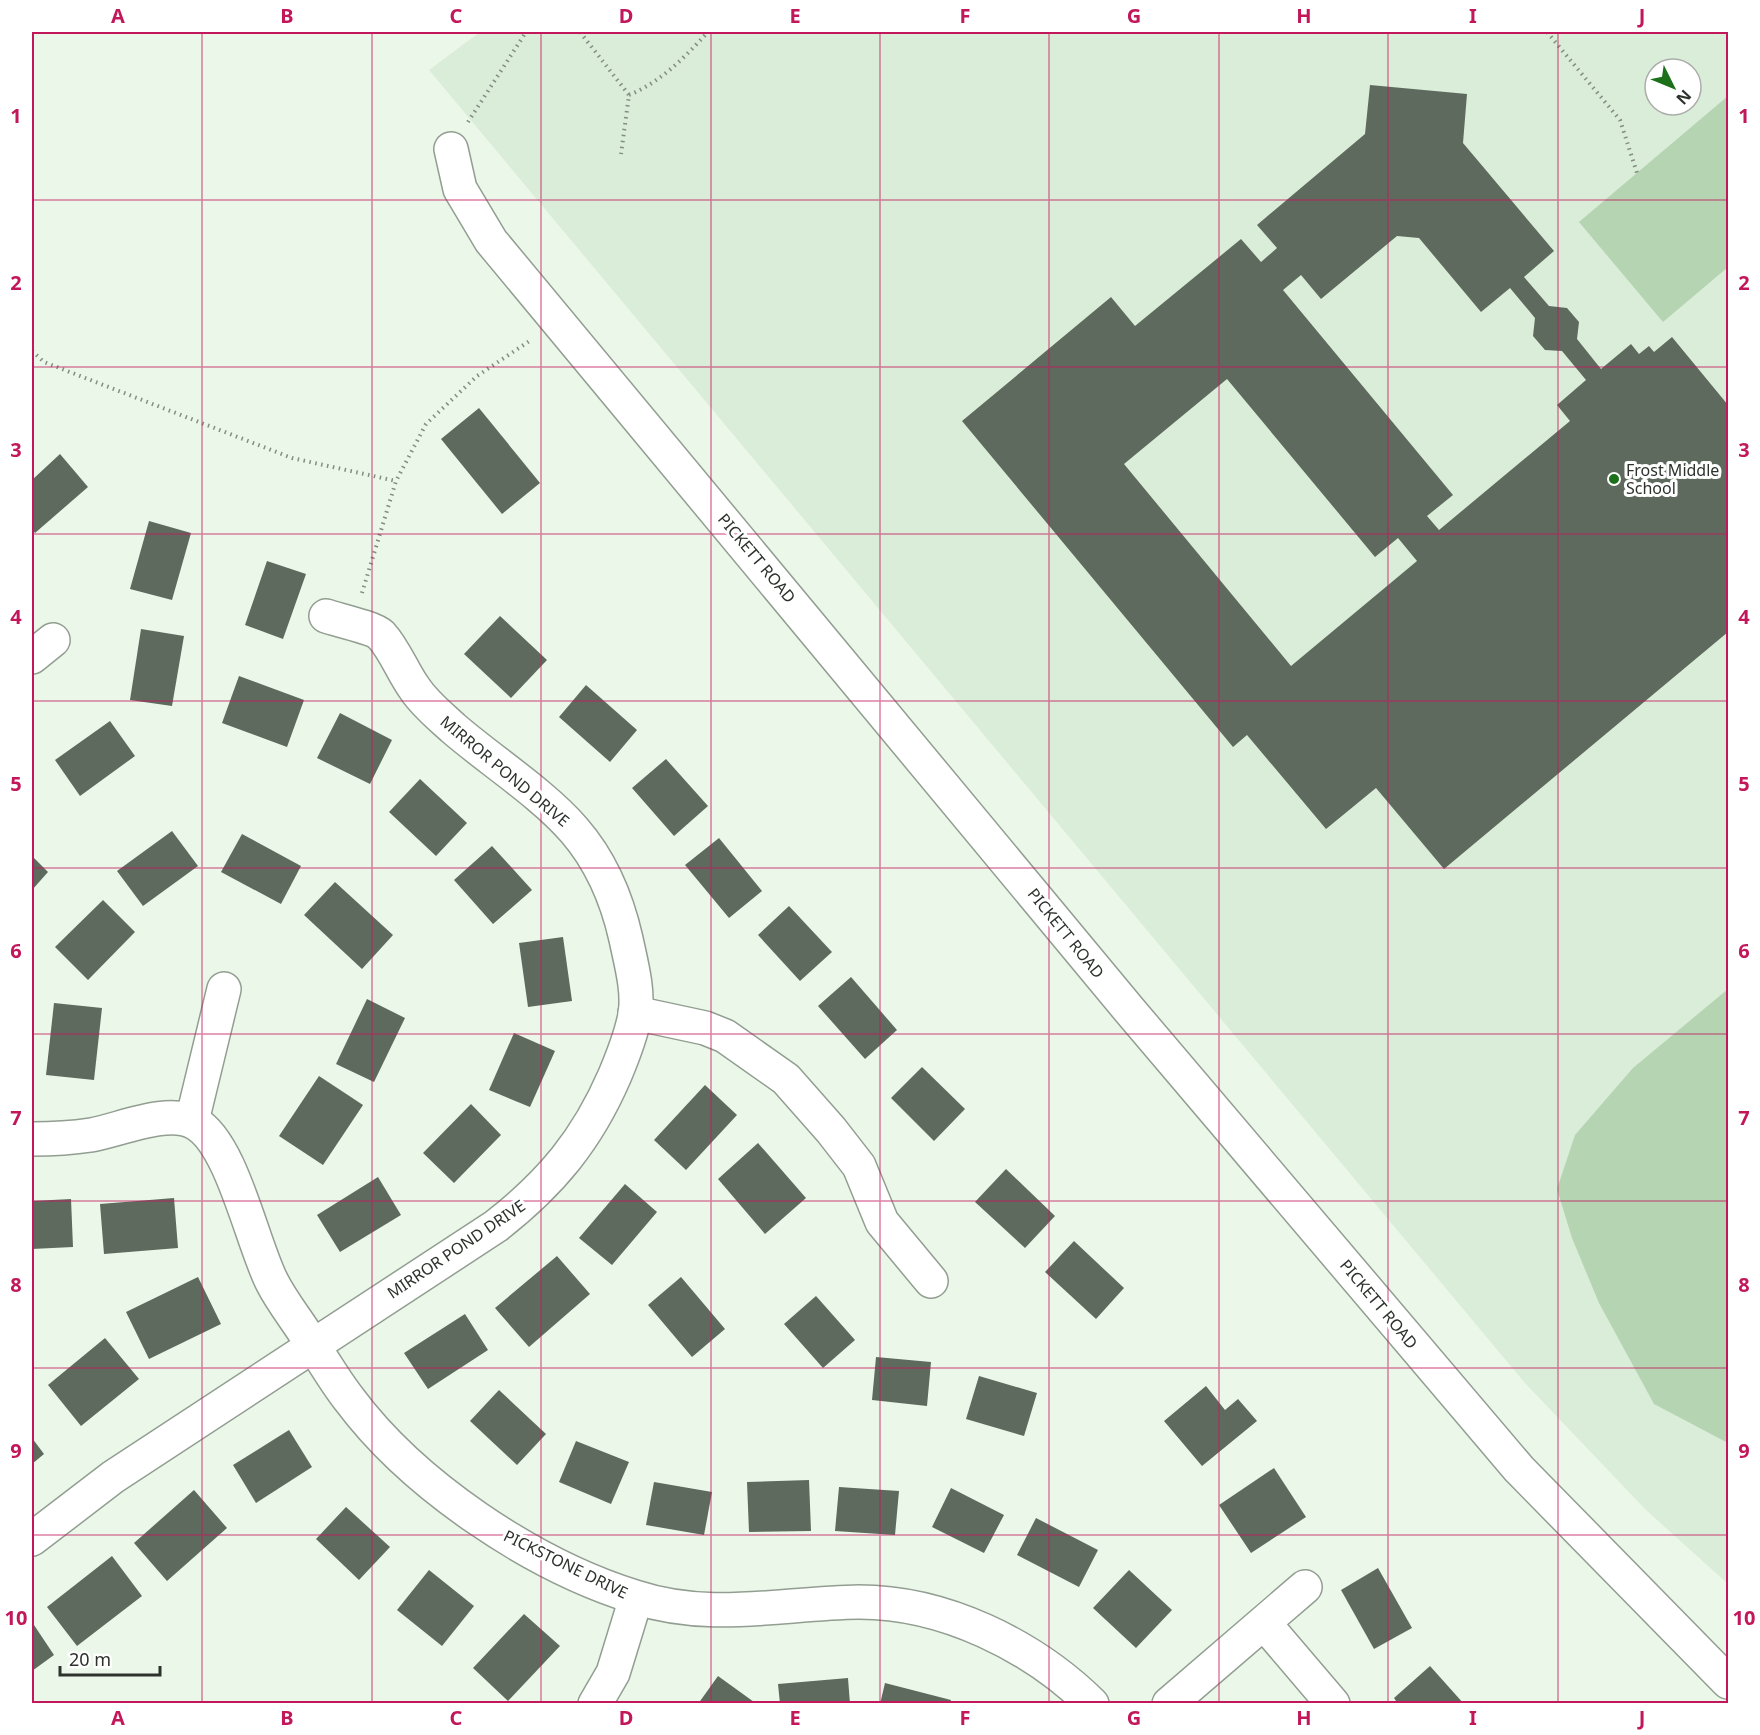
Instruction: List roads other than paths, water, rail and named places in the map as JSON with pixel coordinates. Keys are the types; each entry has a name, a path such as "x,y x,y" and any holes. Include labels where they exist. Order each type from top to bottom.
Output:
{"street":[{"name":"PICKETT ROAD","path":"451,150 460,189 491,241 1131,1012 1519,1469 1728,1682"},
{"name":"MIRROR POND DRIVE","path":"32,1539 113,1477 496,1226 548,1182 581,1140 602,1105 626,1048 635,1013 633,973 621,916 601,868 574,830 554,810 485,756 429,706 416,691 381,634 339,620"},
{"path":"32,1139 93,1135 156,1120 176,1118 192,1121 224,990"},
{"path":"635,1013 705,1028 725,1036 786,1079 859,1166 882,1222 932,1281"},
{"name":"PICKSTONE DRIVE","path":"192,1121 205,1130 221,1152 272,1283 349,1400 394,1449 435,1486 479,1519 524,1547 587,1578 636,1598 696,1610 766,1610 860,1602 901,1606 941,1614 1018,1648 1063,1679 1092,1704"},
{"path":"1170,1704 1305,1587"},
{"path":"595,1704 613,1673 636,1598"},
{"path":"1264,1623 1333,1704"}],"place":[{"name":"Frost Middle School","path":"1614,479"}]}
